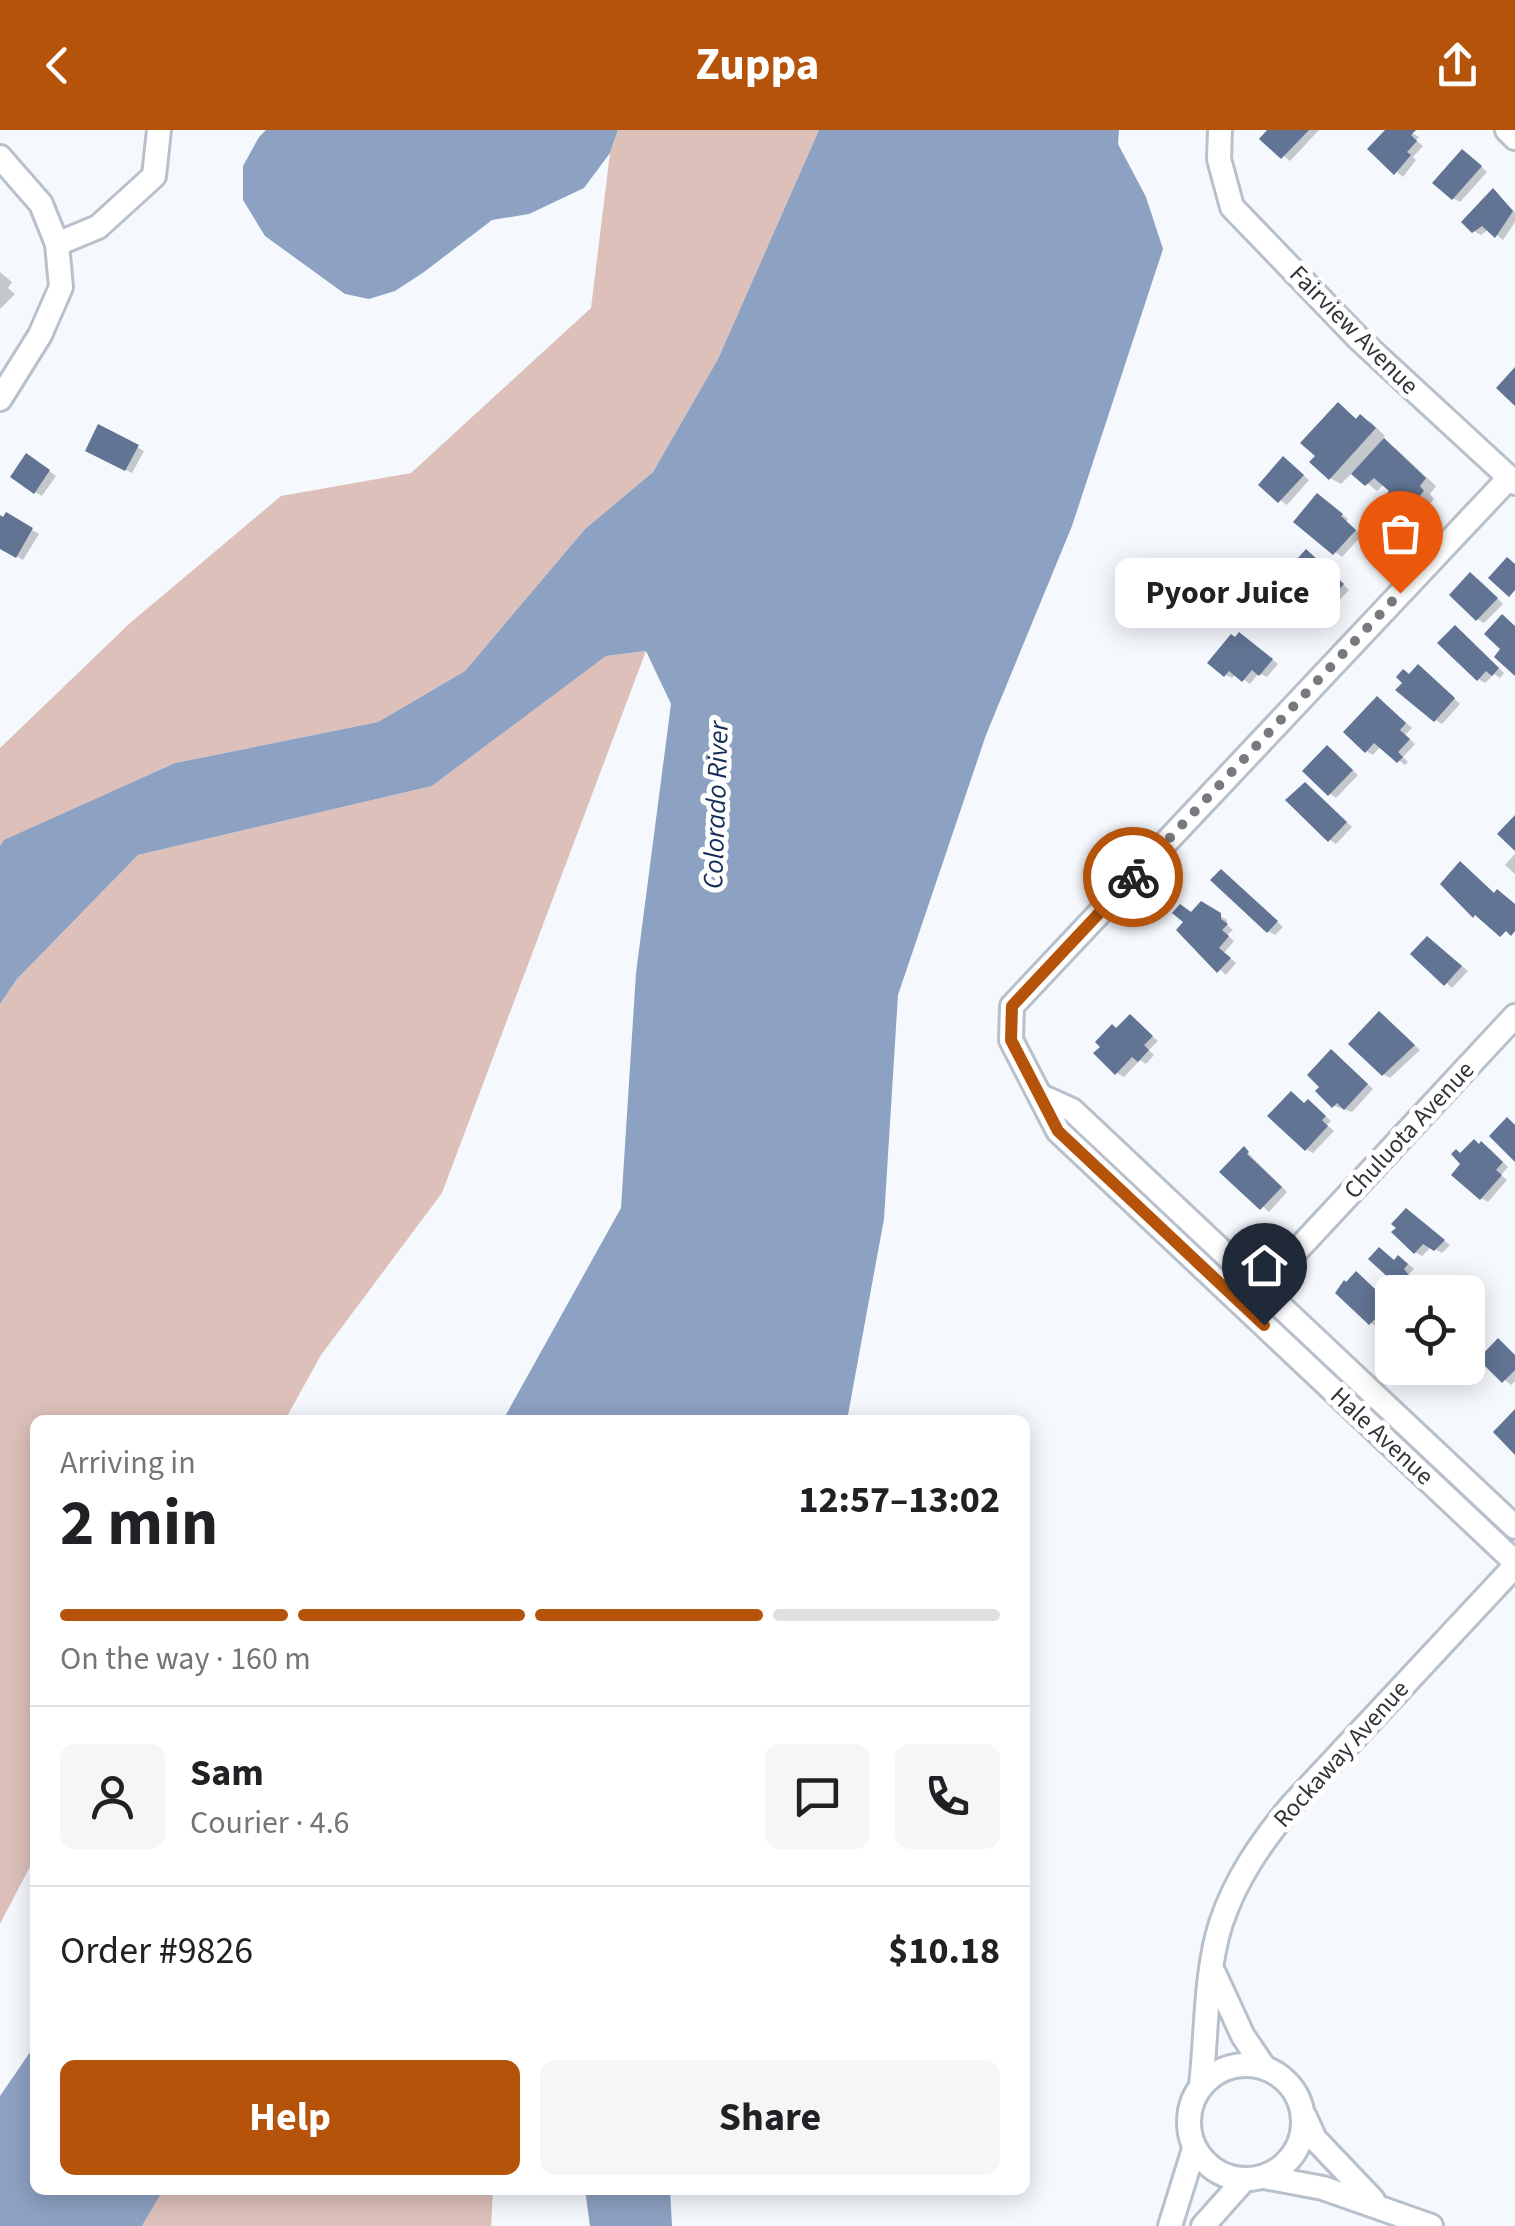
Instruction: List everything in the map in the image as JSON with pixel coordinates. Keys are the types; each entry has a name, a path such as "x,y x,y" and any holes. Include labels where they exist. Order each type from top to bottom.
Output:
{"street":[{"path":"57,244 98,228 154,176 159,130"},
{"name":"Fairview Avenue","path":"1220,130 1219,159 1232,207 1360,340 1512,480"},
{"path":"1507,130 1515,138"},
{"path":"0,157 41,204 57,244 60,287 40,335 0,399"},
{"name":"Hale Avenue","path":"1512,480 1012,1006 1011,1040 1058,1131 1515,1564"},
{"name":"Chuluota Avenue","path":"1262,1288 1515,1016"},
{"name":"Hale Avenue","path":"1041,1096 1072,1110 1515,1527"},
{"name":"Rockaway Avenue","path":"1201,2084 1220,1927 1258,1846 1515,1564"},
{"path":"1212,1970 1243,2036 1264,2067"},
{"path":"1379,2206 1314,2139 1295,2092 1282,2076 1264,2067 1241,2064 1219,2070 1201,2084 1190,2104 1188,2127 1194,2149 1206,2165 1224,2176 1323,2188 1431,2226"},
{"path":"1203,2226 1254,2179 1282,2167 1296,2152 1303,2132 1302,2112"},
{"path":"1170,2226 1194,2149"}],"shaded area":[{"path":"618,130 819,130 718,359 653,472 585,529 465,671 378,722 175,763 5,840 0,846 0,748 130,623 281,496 411,473 591,308 610,153"},
{"path":"646,651 442,1193 321,1355 288,1415 30,1415 30,1867 0,1924 0,1004 17,979 138,855 432,786 606,656"},
{"path":"160,2195 493,2195 491,2226 142,2226"}],"water":[{"path":"266,130 618,130 610,153 584,188 529,214 492,220 395,291 369,299 345,294 265,236 243,200 243,166"},
{"name":"Colorado River","path":"819,130 1119,130 1118,144 1146,197 1163,249 1072,526 986,735 898,995 884,1219 848,1415 506,1415 621,1208 636,973 671,704 646,651 606,656 432,786 138,855 17,979 0,1004 0,846 4,840 175,763 378,722 465,671 585,529 653,472 718,359"},
{"path":"30,2052 30,2195 160,2195 142,2226 0,2226 0,2096"},
{"path":"586,2195 670,2195 672,2226 590,2226"}],"building":[{"path":"1267,130 1309,130 1281,159 1259,139"},
{"path":"1385,130 1416,130 1411,135 1417,141 1407,152 1411,155 1394,175 1367,149"},
{"path":"1462,149 1482,166 1452,200 1432,183"},
{"path":"1493,188 1513,211 1495,238 1482,226 1472,233 1461,222"},
{"path":"1515,367 1515,406 1496,388"},
{"path":"1338,402 1356,419 1360,414 1376,428 1329,480 1309,462 1315,456 1300,443"},
{"path":"98,424 139,445 125,471 85,451"},
{"path":"1384,438 1426,478 1420,486 1424,491 1398,519 1380,500 1389,491 1374,478 1365,486 1351,474"},
{"path":"26,453 50,470 34,494 10,477"},
{"path":"1283,456 1304,475 1278,503 1258,485"},
{"path":"1317,493 1356,530 1333,555 1293,522"},
{"path":"6,512 33,528 16,558 0,549 0,515 3,517"},
{"path":"1306,549 1344,584 1327,603 1289,568"},
{"path":"1507,557 1515,564 1515,590 1509,597 1488,578"},
{"path":"1214,565 1243,588 1223,613 1194,590"},
{"path":"1470,572 1498,598 1476,621 1449,595"},
{"path":"1502,614 1515,626 1515,676 1494,657 1500,649 1484,634"},
{"path":"1455,625 1499,668 1492,676 1486,671 1477,681 1437,643"},
{"path":"1239,632 1273,659 1259,676 1252,670 1242,682 1229,671 1224,677 1207,663 1231,634 1235,637"},
{"path":"1418,664 1455,698 1434,722 1395,690 1402,683 1396,677 1403,669 1409,674"},
{"path":"1377,696 1406,723 1400,730 1410,739 1398,752 1403,757 1397,763 1374,743 1365,753 1343,732"},
{"path":"1327,745 1353,770 1328,796 1302,771"},
{"path":"1305,782 1347,822 1328,842 1285,800"},
{"path":"1515,815 1515,851 1497,834"},
{"path":"1460,861 1494,893 1497,889 1515,904 1515,931 1511,936 1506,931 1500,937 1475,915 1473,918 1440,884"},
{"path":"1221,869 1278,921 1267,933 1210,880"},
{"path":"1201,901 1221,913 1221,919 1228,924 1222,930 1229,936 1219,948 1231,958 1217,973 1176,930 1183,922 1172,913 1180,904 1191,912"},
{"path":"1427,936 1462,966 1444,986 1410,954"},
{"path":"1379,1011 1415,1045 1382,1076 1348,1044"},
{"path":"1130,1014 1153,1036 1144,1045 1149,1050 1138,1062 1132,1057 1115,1075 1093,1053 1100,1047 1095,1042 1112,1024 1116,1028"},
{"path":"1331,1049 1368,1084 1344,1110 1337,1103 1332,1108 1315,1091 1319,1087 1307,1075"},
{"path":"1291,1091 1304,1103 1308,1099 1326,1116 1322,1120 1328,1126 1305,1151 1267,1116"},
{"path":"1507,1117 1515,1125 1515,1162 1489,1136"},
{"path":"1474,1139 1503,1162 1496,1170 1502,1175 1480,1200 1451,1175 1460,1164 1451,1154 1456,1149 1460,1153"},
{"path":"1244,1146 1247,1154 1282,1187 1260,1210 1219,1172"},
{"path":"1406,1208 1445,1240 1434,1251 1423,1244 1414,1254 1391,1232 1396,1228 1391,1224"},
{"path":"1379,1247 1394,1260 1398,1255 1408,1264 1404,1269 1409,1275 1386,1275 1368,1259"},
{"path":"1356,1271 1375,1289 1375,1319 1369,1325 1335,1293"},
{"path":"1498,1338 1515,1355 1515,1370 1502,1383 1485,1366 1485,1352"},
{"path":"1515,1409 1515,1455 1493,1432"}],"way so far":[{"path":"1133,877 1400,593"}],"place":[{"name":"Pyoor Juice","path":"1400,593"}],"route":[{"path":"1133,877 1012,1006 1011,1040 1058,1131 1264,1325"}]}
